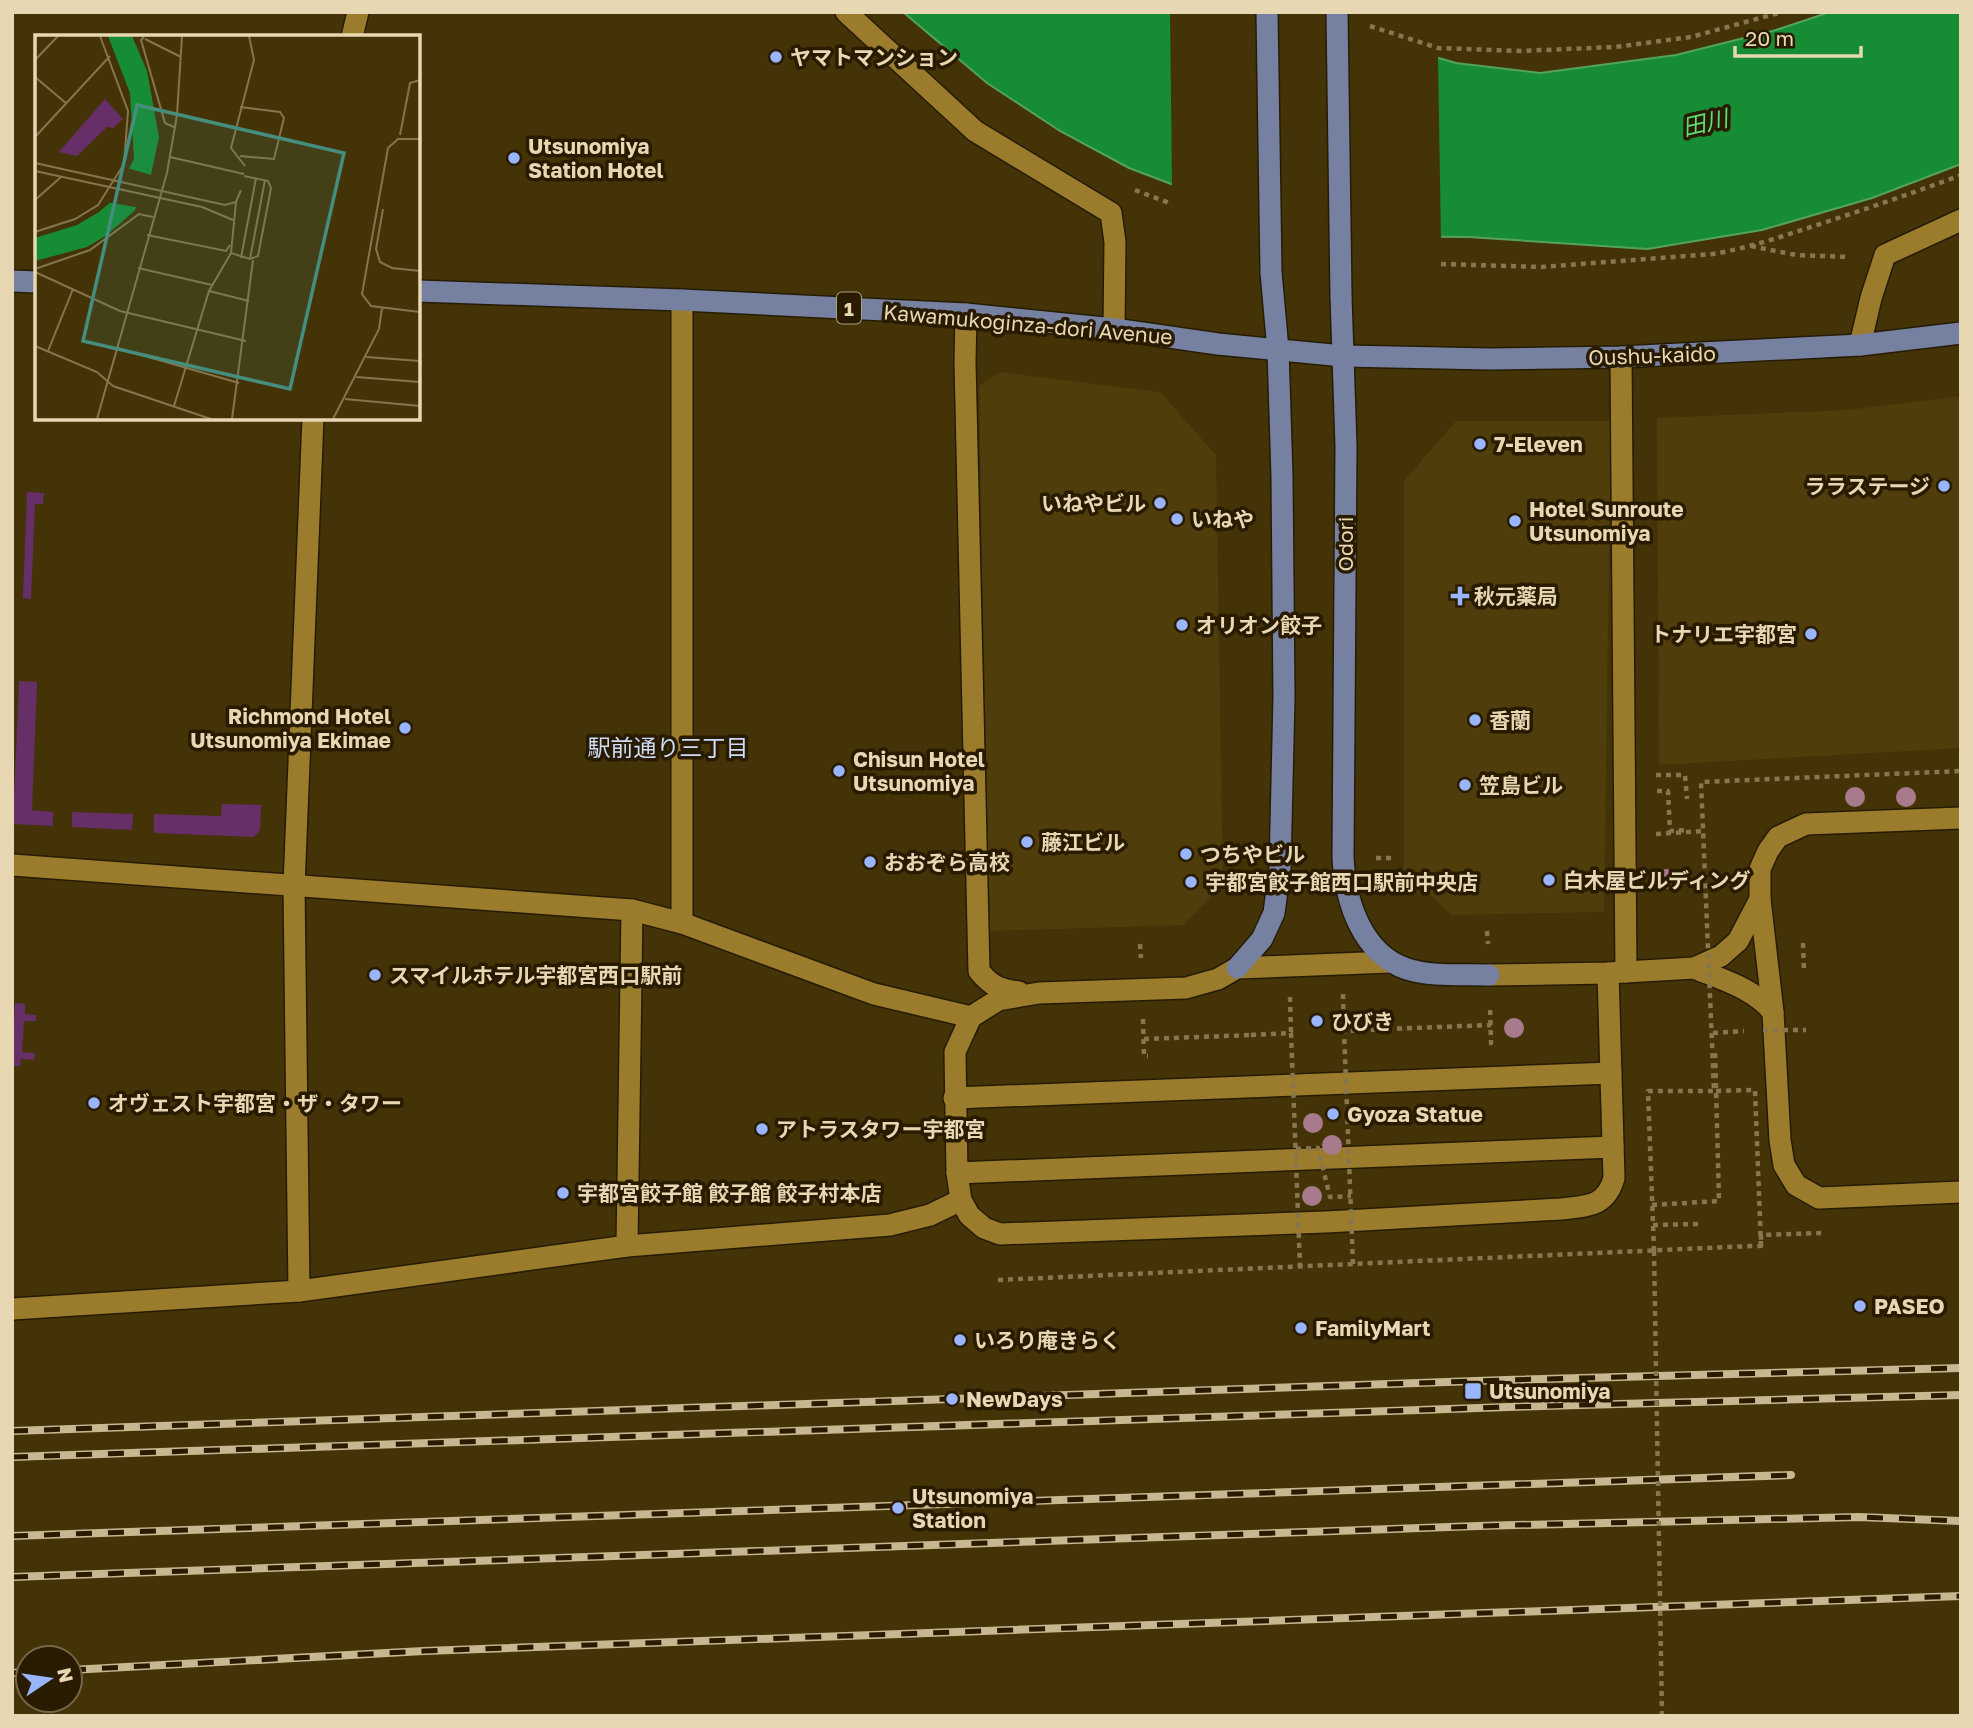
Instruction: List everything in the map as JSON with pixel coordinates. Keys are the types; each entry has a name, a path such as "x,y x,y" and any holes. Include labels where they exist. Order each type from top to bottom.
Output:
{"main road":[{"path":"1237,968 1262,939 1274,913 1280,868 1284,697 1282,445 1271,272 1267,12"},
{"name":"Odori","path":"1337,12 1346,446 1344,877 1348,901 1359,926 1390,962"},
{"path":"12,281 35,282"},
{"name":"Kawamukoginza-dori Avenue","path":"420,291 966,314 1343,356"},
{"name":"Oushu-kaido","path":"1343,356 1490,359 1621,357 1860,345 1961,333"},
{"path":"1390,962 1409,970 1429,973 1489,975"}],"street":[{"path":"352,35 358,12"},
{"path":"846,12 975,131 1111,213 1115,242 1114,329"},
{"path":"1860,345 1885,255 1961,220"},
{"path":"681,300 682,923"},
{"path":"966,314 979,971 989,984 1003,991 1039,993 1186,988 1218,979 1237,968 1390,962"},
{"path":"1039,993 998,1000 971,1017 955,1052 957,1173 961,1200 968,1215 984,1228 1000,1234 1326,1222 1561,1209 1586,1207 1599,1202 1610,1191 1614,1178 1611,1073 1617,972 1621,357"},
{"path":"299,1291 294,886 313,420"},
{"path":"1961,818 1806,824 1778,837 1760,869 1760,899 1773,1012 1780,1140 1784,1165 1796,1185 1819,1198 1961,1192"},
{"path":"12,865 632,910 682,923 874,994 971,1017"},
{"path":"1489,975 1694,968 1721,956 1738,942 1760,899"},
{"path":"627,1246 632,910"},
{"path":"1694,968 1752,992 1762,998 1773,1012"},
{"path":"954,1098 1611,1073"},
{"path":"957,1173 1613,1147"},
{"path":"12,1309 299,1291 627,1246 890,1225 930,1214 961,1200"}],"path":[{"path":"1364,24 1438,48 1520,51 1615,47 1691,37 1782,12"},
{"path":"1441,264 1541,267 1713,254 1750,246 1961,175"},
{"path":"1750,246 1796,255 1857,257"},
{"path":"1714,1091 1701,782 1961,771"},
{"path":"1654,802 1653,792 1668,791 1670,831 1688,830"},
{"path":"1654,823 1655,834 1704,831"},
{"path":"1478,1043 1491,1043 1487,931"},
{"path":"1140,944 1144,1056 1158,1056"},
{"path":"1353,1264 1344,1031 1491,1024"},
{"path":"1713,1033 1806,1030"},
{"path":"1144,1039 1291,1033 1300,1266"},
{"path":"1334,1049 1347,1048"},
{"path":"1280,1051 1293,1050"},
{"path":"1652,1205 1719,1201 1715,1051"},
{"path":"998,1280 1300,1266 1654,1251 1761,1246 1755,1090 1648,1091 1654,1251 1662,1716"},
{"path":"1296,1149 1318,1148 1330,1197 1351,1196"},
{"path":"1653,1224 1699,1224"},
{"path":"1761,1236 1828,1233"}],"shaded area":[{"path":"1000,372 1160,392 1216,455 1223,886 1183,925 989,931 979,386"},
{"name":"トナリエ宇都宮","path":"1961,396 1961,748 1659,765 1657,418 1847,410"},
{"path":"1456,421 1611,421 1604,912 1452,915 1404,871 1404,481"},
{"path":"27,492 44,493 43,504 35,504 31,599 23,598"},
{"path":"19,681 37,682 32,810 53,812 53,826 13,824"},
{"path":"222,804 261,805 260,830 254,837 154,833 154,814 221,816"},
{"path":"72,812 133,814 132,830 72,827"},
{"path":"15,1003 25,1004 25,1014 36,1015 36,1021 24,1021 22,1052 35,1053 34,1060 21,1059 20,1066 12,1066"}],"water":[{"name":"田川","path":"903,12 1279,12 1456,63 1540,73 1676,55 1776,30 1830,12 1961,12 1961,164 1872,198 1762,230 1647,249 1469,237 1333,236 1290,229 1129,168 1060,131 987,83"}],"pier":[{"path":"1170,12 1290,12 1438,55 1441,241 1333,239 1289,232 1172,188"}],"railway":[{"path":"12,1431 1506,1380 1961,1368"},
{"path":"12,1457 1508,1407 1961,1395"},
{"path":"12,1536 1791,1475"},
{"path":"12,1577 1478,1526 1859,1517 1961,1521"},
{"path":"84,1669 424,1651 1961,1596"}],"place":[{"name":"ヤマトマンション","path":"776,57"},
{"name":"Utsunomiya Station Hotel","path":"514,158"},
{"name":"7-Eleven","path":"1480,444"},
{"name":"ララステージ","path":"1944,486"},
{"name":"いねやビル","path":"1160,503"},
{"name":"いねや","path":"1177,519"},
{"name":"Hotel Sunroute Utsunomiya","path":"1515,521"},
{"name":"秋元薬局","path":"1460,596"},
{"name":"オリオン餃子","path":"1182,625"},
{"name":"トナリエ宇都宮","path":"1811,634"},
{"name":"香蘭","path":"1475,720"},
{"name":"Richmond Hotel Utsunomiya Ekimae","path":"405,728"},
{"name":"Chisun Hotel Utsunomiya","path":"839,771"},
{"name":"笠島ビル","path":"1465,785"},
{"name":"藤江ビル","path":"1027,842"},
{"name":"つちやビル","path":"1186,854"},
{"name":"おおぞら高校","path":"870,862"},
{"name":"白木屋ビルディング","path":"1549,880"},
{"name":"宇都宮餃子館西口駅前中央店","path":"1191,882"},
{"name":"スマイルホテル宇都宮西口駅前","path":"375,975"},
{"name":"ひびき","path":"1317,1021"},
{"name":"オヴェスト宇都宮・ザ・タワー","path":"94,1103"},
{"name":"Gyoza Statue","path":"1333,1114"},
{"name":"アトラスタワー宇都宮","path":"762,1129"},
{"name":"宇都宮餃子館 餃子館 餃子村本店","path":"563,1193"},
{"name":"PASEO","path":"1860,1306"},
{"name":"FamilyMart","path":"1301,1328"},
{"name":"いろり庵きらく","path":"960,1340"},
{"name":"Utsunomiya","path":"1473,1391"},
{"name":"NewDays","path":"952,1399"},
{"name":"Utsunomiya Station","path":"898,1508"}],"district":[{"name":"駅前通り三丁目","path":"668,747"}]}
